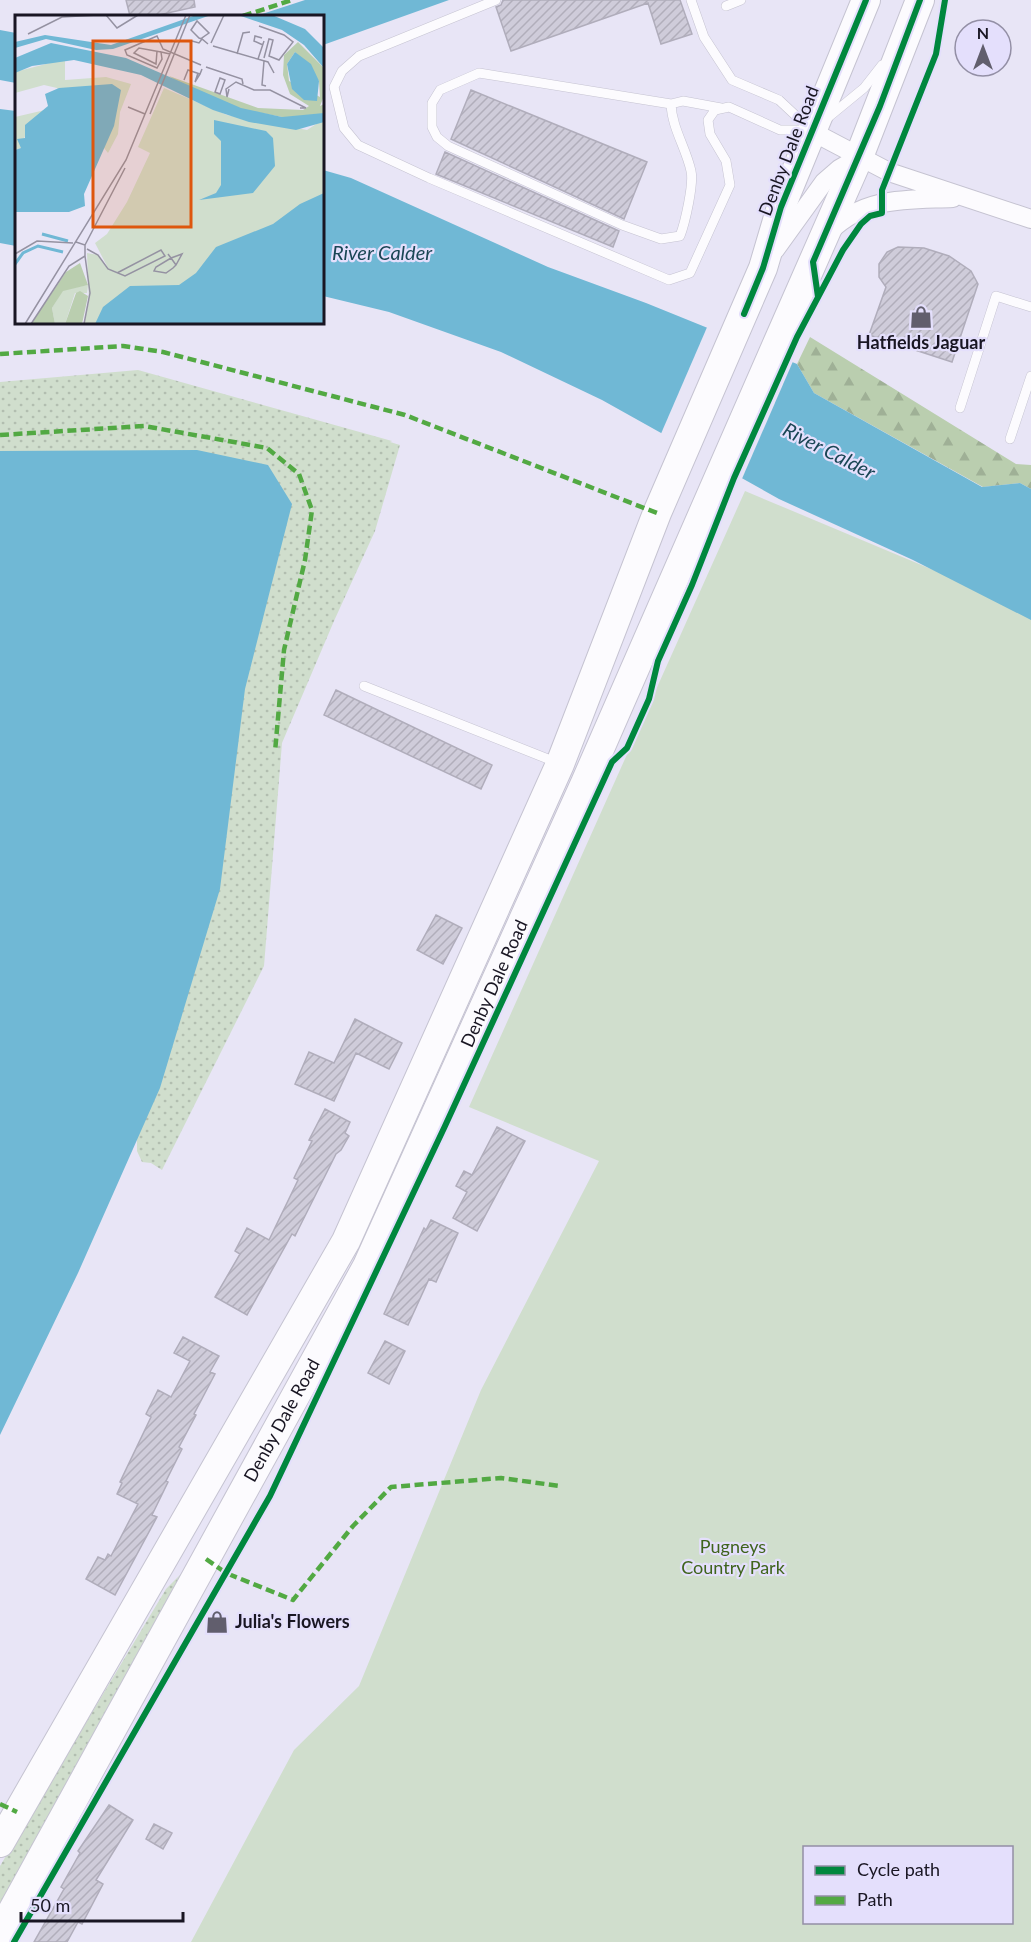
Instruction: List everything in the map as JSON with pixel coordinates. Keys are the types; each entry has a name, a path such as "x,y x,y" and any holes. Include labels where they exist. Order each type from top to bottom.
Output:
{"main road":[{"name":"Denby Dale Road","path":"0,1843 346,1241 560,764 657,513 763,268 781,207 866,0"},
{"name":"Denby Dale Road","path":"0,1933 367,1266 585,783 859,157 917,7"}],"street":[{"path":"811,130 889,172 1031,219"},
{"path":"763,268 824,182 839,169 859,157"},
{"path":"822,241 848,216 871,205 897,200 964,197"}],"lane":[{"path":"496,0 360,56 342,71 334,87 344,128 358,145 429,178 669,280 690,273 730,185 726,161 710,134 708,120 715,110 729,107 780,130 811,130 864,88 876,73 917,7"},
{"path":"692,0 704,37 732,80 780,100 811,130"},
{"path":"726,6 741,0"},
{"path":"671,104 671,117 692,173 685,223 680,236 661,239 622,225 448,146 437,137 432,127 432,103 440,90 479,73 671,104 683,101 722,109"},
{"path":"960,408 996,296 1031,307"},
{"path":"1010,438 1031,376"},
{"path":"364,686 560,764"}],"green space":[{"path":"810,337 1016,464 1031,465 1031,489 1020,483 983,487 814,393 797,364"},
{"path":"138,370 400,445 375,531 282,743 264,966 162,1170 151,1163 142,1162 137,1151 137,1132 0,455 0,382"},
{"name":"Pugneys Country Park","path":"745,491 1031,611 1031,1942 191,1942 294,1750 359,1686 481,1390 599,1161 469,1107"},
{"path":"182,1573 0,1905 0,1866 166,1589"}],"water":[{"path":"305,0 449,0 324,45 324,15 259,15"},
{"path":"0,30 15,33 15,83 0,80"},
{"path":"0,109 15,111 15,246 0,243"},
{"name":"River Calder","path":"324,170 351,178 548,267 646,303 797,364 814,393 982,487 1020,483 1031,489 1031,620 913,560 779,499 602,400 501,352 389,312 324,296"},
{"path":"197,450 268,465 292,504 245,689 220,889 160,1088 78,1273 0,1435 0,451"}],"pier":[{"path":"708,325 794,359 741,481 660,436"}],"building":[{"path":"126,0 194,0 195,7 159,15 130,15"},
{"path":"503,0 680,0 692,34 661,44 648,3 511,51 496,7 501,5"},
{"path":"471,90 647,162 624,219 451,139"},
{"path":"445,152 619,231 613,247 436,174"},
{"name":"Hatfields Jaguar","path":"898,247 924,248 949,256 971,271 978,284 952,362 869,335 886,287 879,277 879,264 887,252"},
{"path":"336,690 492,765 481,789 324,715"},
{"path":"436,915 462,928 443,964 417,950"},
{"path":"355,1019 402,1043 389,1069 356,1053 334,1101 295,1084 309,1052 334,1063"},
{"path":"325,1109 350,1122 345,1133 349,1136 336,1154 295,1236 292,1234 247,1315 215,1297 240,1254 235,1251 247,1228 269,1240 298,1180 294,1178 312,1141 309,1140"},
{"path":"497,1127 525,1141 477,1231 453,1218 467,1192 456,1186 464,1171 472,1175"},
{"path":"431,1220 458,1233 436,1282 429,1279 408,1325 384,1314 424,1228 426,1230"},
{"path":"183,1337 219,1356 210,1372 215,1374 179,1447 182,1449 152,1515 157,1517 115,1595 86,1579 98,1557 105,1560 108,1554 111,1556 138,1504 117,1494 122,1483 120,1482 151,1417 146,1414 158,1390 171,1397 190,1361 174,1353"},
{"path":"385,1341 405,1351 389,1384 368,1373"},
{"path":"109,1805 133,1820 96,1880 103,1884 82,1924 78,1922 67,1942 34,1942 64,1889 61,1887 80,1853 78,1851"},
{"path":"154,1824 172,1833 163,1849 146,1839"}],"marked path":[{"path":"246,15 292,0"},
{"path":"0,354 123,346 163,352 405,415 657,513"},
{"path":"0,435 144,426 267,448 299,474 312,510 305,560 284,650 275,752"},
{"path":"206,1559 226,1573 293,1600 353,1526 391,1487 501,1478 560,1486"},
{"path":"0,1804 17,1812"}],"cycle path":[{"path":"744,314 763,268 781,207 866,0"},
{"path":"818,297 813,262 880,106 920,0"},
{"path":"14,1942 270,1496 445,1126 612,762 627,748 649,699 658,661 692,585 734,478 797,337 843,250 861,224 870,216 882,213 882,190 936,54 945,0"}],"place":[{"name":"Hatfields Jaguar","path":"921,317"},
{"name":"Julia's Flowers","path":"217,1622"}]}
